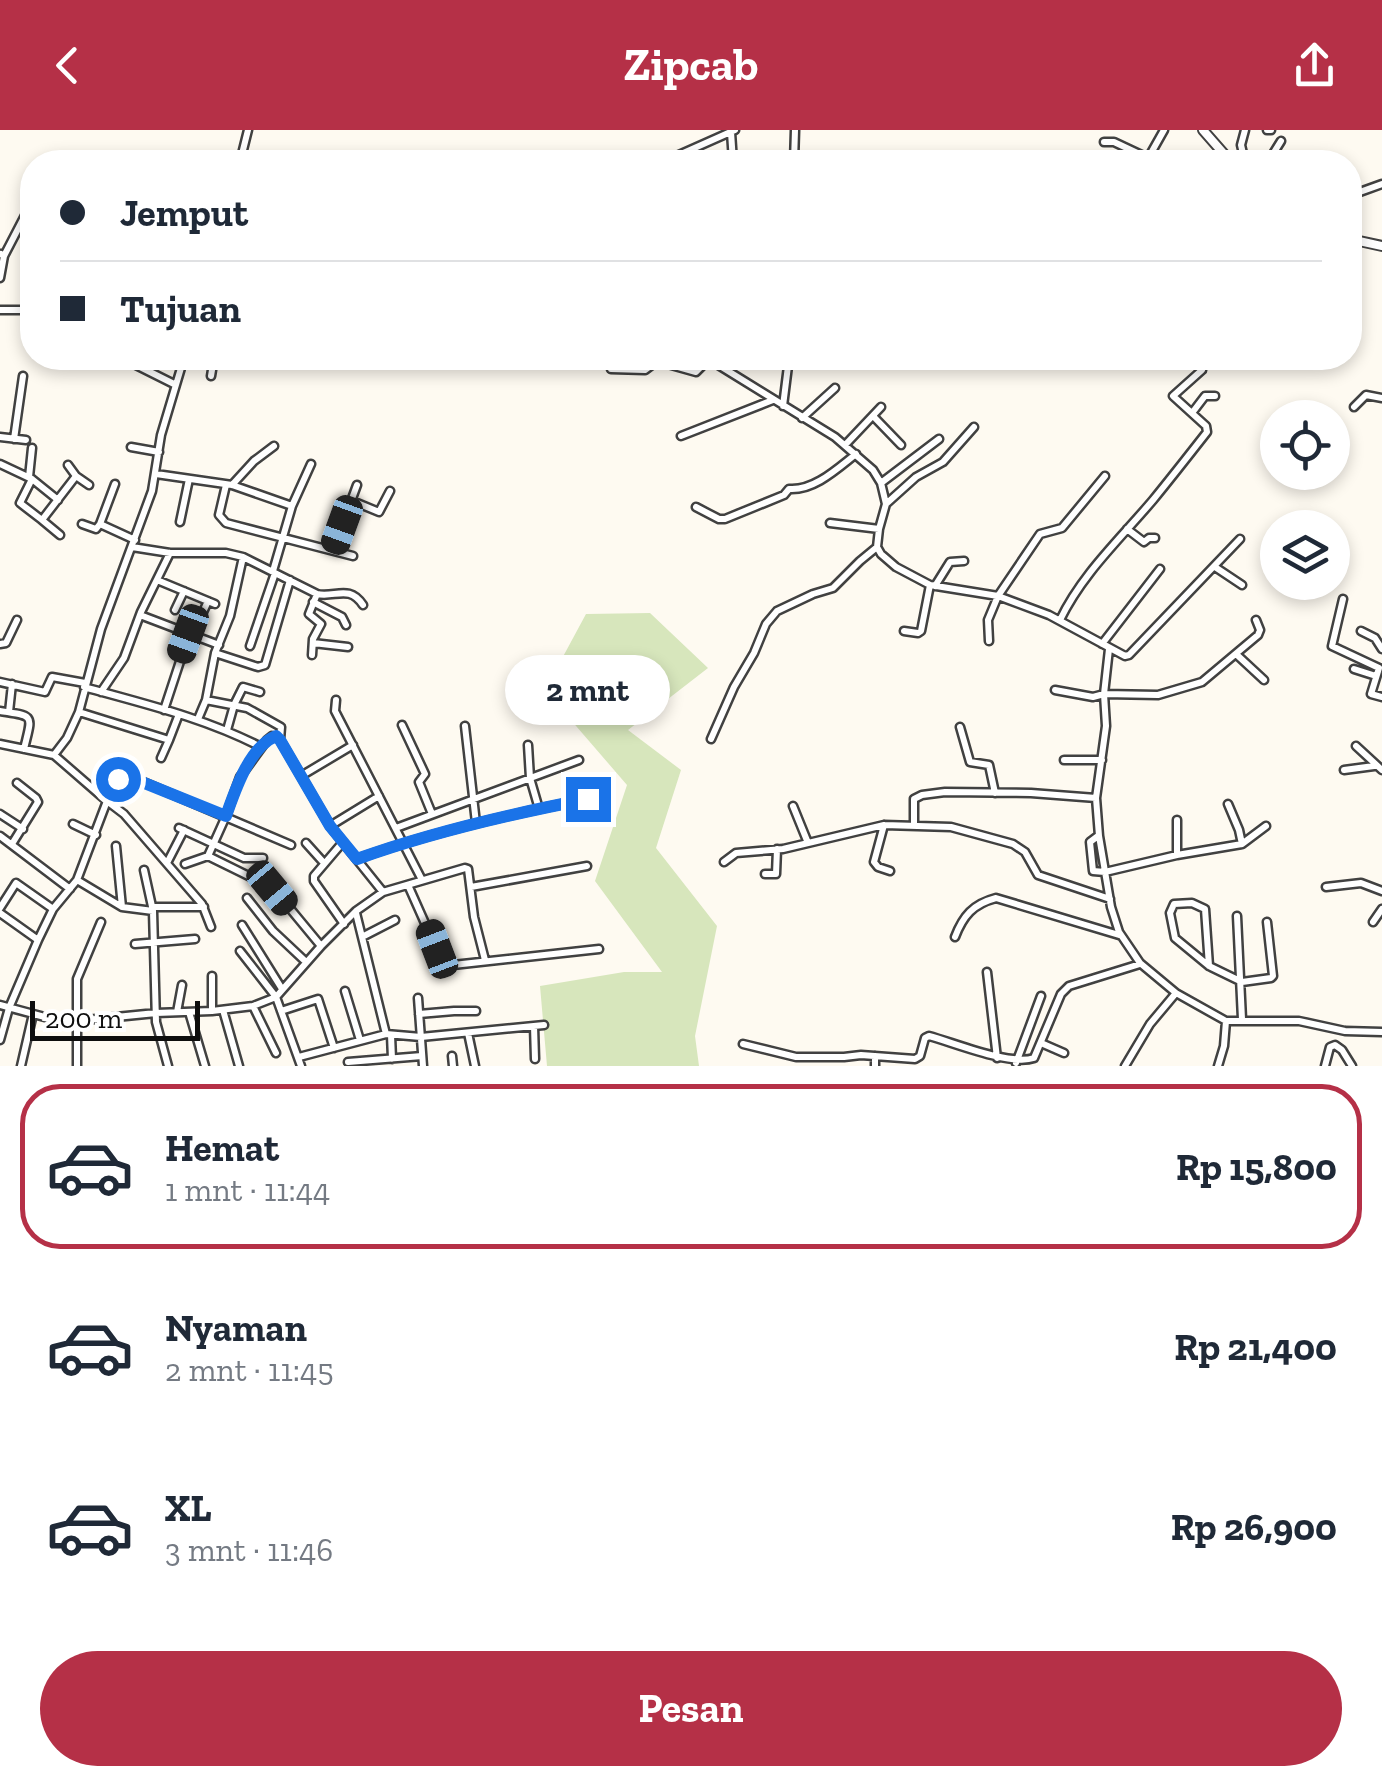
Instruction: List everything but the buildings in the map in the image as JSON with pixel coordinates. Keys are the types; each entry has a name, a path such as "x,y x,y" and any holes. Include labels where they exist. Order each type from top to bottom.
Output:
{"street":[{"path":"1203,130 1220,150"},
{"path":"689,150 733,131"},
{"path":"1104,142 1108,140 1129,150"},
{"path":"1275,150 1281,141"},
{"path":"0,277 2,255 20,223"},
{"path":"146,370 174,384"},
{"path":"54,755 67,738 78,712 101,629 156,474 161,435 179,370"},
{"path":"211,376 212,370"},
{"path":"732,370 783,407 846,444 874,470 886,504 877,546 896,567 932,586 998,596 1060,620 1125,656 1240,540"},
{"path":"783,407 788,370"},
{"path":"1060,620 1080,586 1207,432 1206,426 1173,394 1202,370"},
{"path":"14,439 23,376"},
{"path":"802,418 835,388"},
{"path":"1354,407 1366,394 1382,398"},
{"path":"1192,412 1205,396 1215,396"},
{"path":"682,436 773,400"},
{"path":"846,444 881,407"},
{"path":"873,416 901,445"},
{"path":"886,504 916,477 943,462 974,427"},
{"path":"0,437 26,440"},
{"path":"881,483 939,439"},
{"path":"274,446 229,485 219,510 220,518 353,556"},
{"path":"131,447 159,452"},
{"path":"32,448 30,478 20,504 60,535"},
{"path":"696,507 725,519 831,474 856,454"},
{"path":"0,464 30,478 58,500"},
{"path":"250,646 282,536 310,464"},
{"path":"68,465 89,484"},
{"path":"156,474 229,485 292,506"},
{"path":"42,520 76,476"},
{"path":"989,640 988,620 998,596 1040,534 1062,528 1104,476"},
{"path":"180,522 189,479"},
{"path":"82,524 96,529 115,484"},
{"path":"332,550 357,485"},
{"path":"350,500 379,512 390,491"},
{"path":"830,523 879,530"},
{"path":"100,524 133,544 170,553 226,552 243,557 317,594 350,594 363,605"},
{"path":"1127,529 1144,542 1154,538"},
{"path":"711,739 766,624 776,611 833,588 877,546"},
{"path":"101,692 124,658 170,553"},
{"path":"198,719 230,616 243,557"},
{"path":"904,631 921,631 932,586 950,562 964,561"},
{"path":"1215,567 1242,585"},
{"path":"1160,569 1105,647 1106,726 1096,798 1110,899 1122,936 1140,964 1176,993 1226,1021 1299,1021 1344,1031 1382,1032"},
{"path":"157,580 212,602 199,621"},
{"path":"140,615 265,666 290,580"},
{"path":"175,610 184,591"},
{"path":"312,655 313,642 322,624 308,614 317,594"},
{"path":"1342,600 1332,646 1379,670"},
{"path":"313,602 342,618 346,625"},
{"path":"0,644 6,644 17,620"},
{"path":"1055,690 1093,697 1149,696 1202,682 1258,635 1256,620"},
{"path":"1361,631 1376,638 1382,649"},
{"path":"164,710 188,634"},
{"path":"313,642 348,646"},
{"path":"1236,654 1264,680"},
{"path":"1354,669 1379,670"},
{"path":"1379,670 1371,694 1382,697"},
{"path":"0,682 44,692 52,677 85,685 198,719 261,747"},
{"path":"12,684 4,711 21,712 30,720 24,749"},
{"path":"227,730 243,687 260,692"},
{"path":"206,700 247,708 279,725 280,740"},
{"path":"336,700 335,711 422,880"},
{"path":"78,712 169,740"},
{"path":"160,758 179,714"},
{"path":"402,726 425,774 419,781 432,814"},
{"path":"465,726 476,823"},
{"path":"960,727 969,760 989,765 995,792"},
{"path":"185,864 208,856 240,777 272,736 280,740 330,826 383,892"},
{"path":"301,776 353,745"},
{"path":"528,745 530,778 539,808"},
{"path":"1356,746 1379,768"},
{"path":"1,747 54,755 124,814 204,907 210,927"},
{"path":"396,828 579,760"},
{"path":"1064,760 1102,760"},
{"path":"1344,770 1379,768"},
{"path":"0,1040 38,940 54,909 77,880 107,801 122,775 291,845"},
{"path":"12,844 38,800 18,783"},
{"path":"914,826 914,798 922,795 995,792 1096,798"},
{"path":"330,826 379,796"},
{"path":"357,859 476,823 588,799"},
{"path":"1228,804 1242,844"},
{"path":"793,806 808,843"},
{"path":"0,814 23,829"},
{"path":"1177,820 1177,855"},
{"path":"73,824 96,834"},
{"path":"884,825 874,862 890,871"},
{"path":"724,862 736,853 777,849 884,825 951,827 1013,844 1025,852 1038,875 1110,899"},
{"path":"1105,872 1242,844 1266,826"},
{"path":"167,863 181,829 244,858 263,858"},
{"path":"0,836 70,889"},
{"path":"342,842 316,872 314,881 344,924"},
{"path":"306,843 324,863"},
{"path":"116,846 122,907"},
{"path":"766,874 776,874 777,849"},
{"path":"208,856 272,888 321,946"},
{"path":"471,887 587,866"},
{"path":"0,1005 76,1021 253,1006 276,997 321,946 383,892 466,868 485,960"},
{"path":"144,870 153,909 156,1022 167,1066"},
{"path":"77,880 122,907 204,907"},
{"path":"38,940 0,911 16,883 54,909"},
{"path":"1326,887 1360,884 1382,891"},
{"path":"408,885 443,966 599,950"},
{"path":"247,898 273,931 306,962"},
{"path":"955,937 970,909 996,898 1122,936"},
{"path":"1209,966 1205,909 1174,904 1170,913 1175,938 1209,966 1242,982 1273,976 1267,922"},
{"path":"1373,922 1382,909"},
{"path":"356,912 392,1058"},
{"path":"1237,916 1242,1020"},
{"path":"362,936 395,920"},
{"path":"77,1066 76,979 101,922"},
{"path":"242,925 282,989"},
{"path":"135,944 195,939"},
{"path":"240,951 276,997 301,1066"},
{"path":"744,1044 796,1057 918,1058 929,1036 1007,1064 1027,1063 1034,1058 1061,994 1069,986 1140,964"},
{"path":"988,972 997,1058"},
{"path":"212,976 212,1011"},
{"path":"177,1012 182,984"},
{"path":"345,991 360,1040"},
{"path":"1125,1066 1150,1024 1176,993"},
{"path":"1016,1063 1041,996"},
{"path":"281,1012 318,998 334,1048"},
{"path":"418,998 423,1066"},
{"path":"253,1006 276,1054"},
{"path":"223,1010 239,1066"},
{"path":"420,1014 476,1011"},
{"path":"189,1012 205,1066"},
{"path":"21,1066 33,1014"},
{"path":"1218,1066 1226,1021"},
{"path":"299,1057 388,1035 421,1037 544,1025"},
{"path":"534,1026 535,1059"},
{"path":"468,1033 474,1066"},
{"path":"1041,1043 1064,1053"},
{"path":"348,1044 349,1064 422,1056"},
{"path":"1326,1066 1330,1048 1336,1045 1352,1066"},
{"path":"984,1066 986,1055"},
{"path":"452,1056 453,1066"},
{"path":"875,1056 875,1066"}],"green space":[{"path":"650,613 708,668 628,730 681,770 656,848 717,926 695,1036 699,1066 547,1066 540,986 624,972 662,972 595,881 627,785 545,690 586,614"}],"route":[{"path":"118,779 127,776 226,816 240,777 267,740 276,736 330,826 357,859 404,842 588,799"}]}
